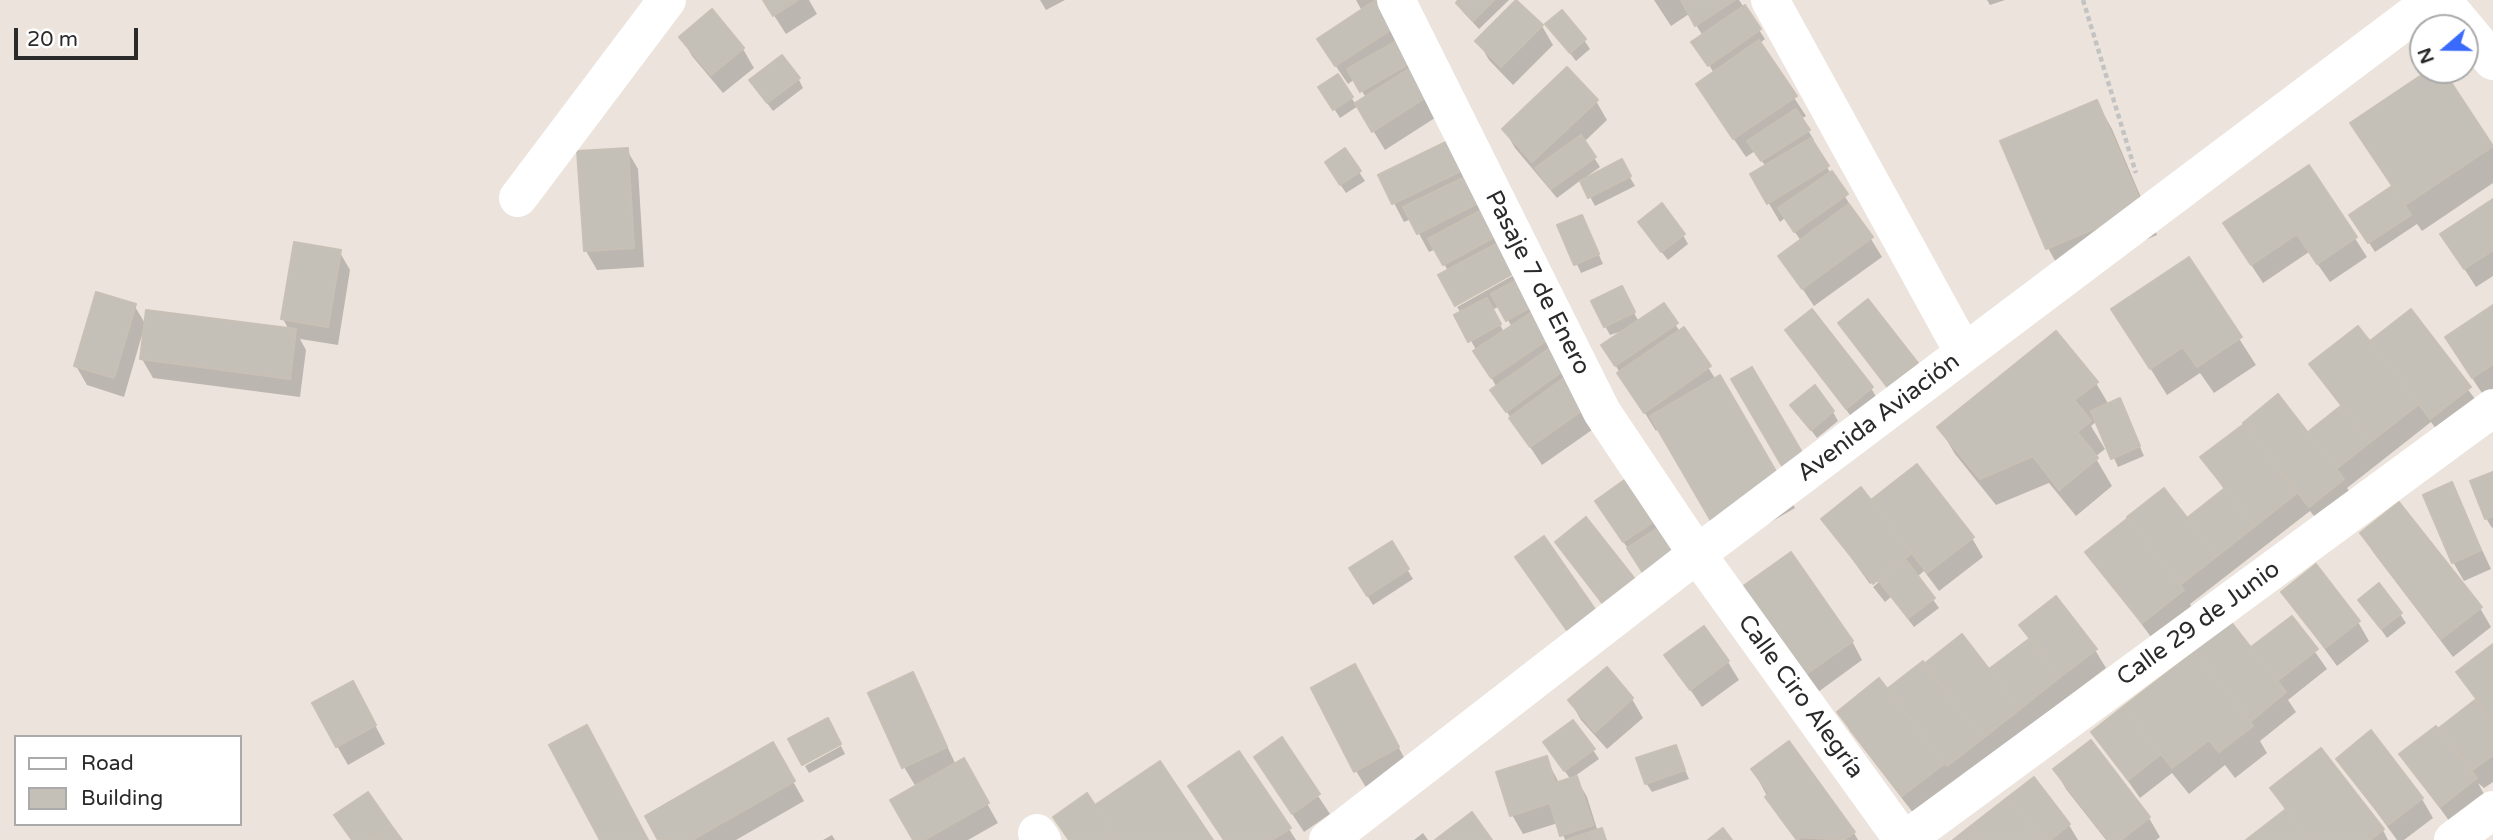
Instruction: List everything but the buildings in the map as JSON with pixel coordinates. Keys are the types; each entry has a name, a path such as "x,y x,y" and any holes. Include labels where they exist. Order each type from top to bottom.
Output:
{"street":[{"path":"518,198 667,0"},
{"name":"Pasaje 7 de Enero","path":"1396,0 1602,412 1697,554"},
{"path":"1770,0 1964,353"},
{"name":"Avenida Aviación","path":"1328,840 1697,554 2433,0"},
{"path":"2442,0 2493,61"},
{"name":"Calle 29 de Junio","path":"1904,840 2493,408"},
{"name":"Calle Ciro Alegría","path":"1697,554 1904,840"},
{"path":"2453,840 2493,810"}],"path":[{"path":"2083,0 2149,214"}]}
